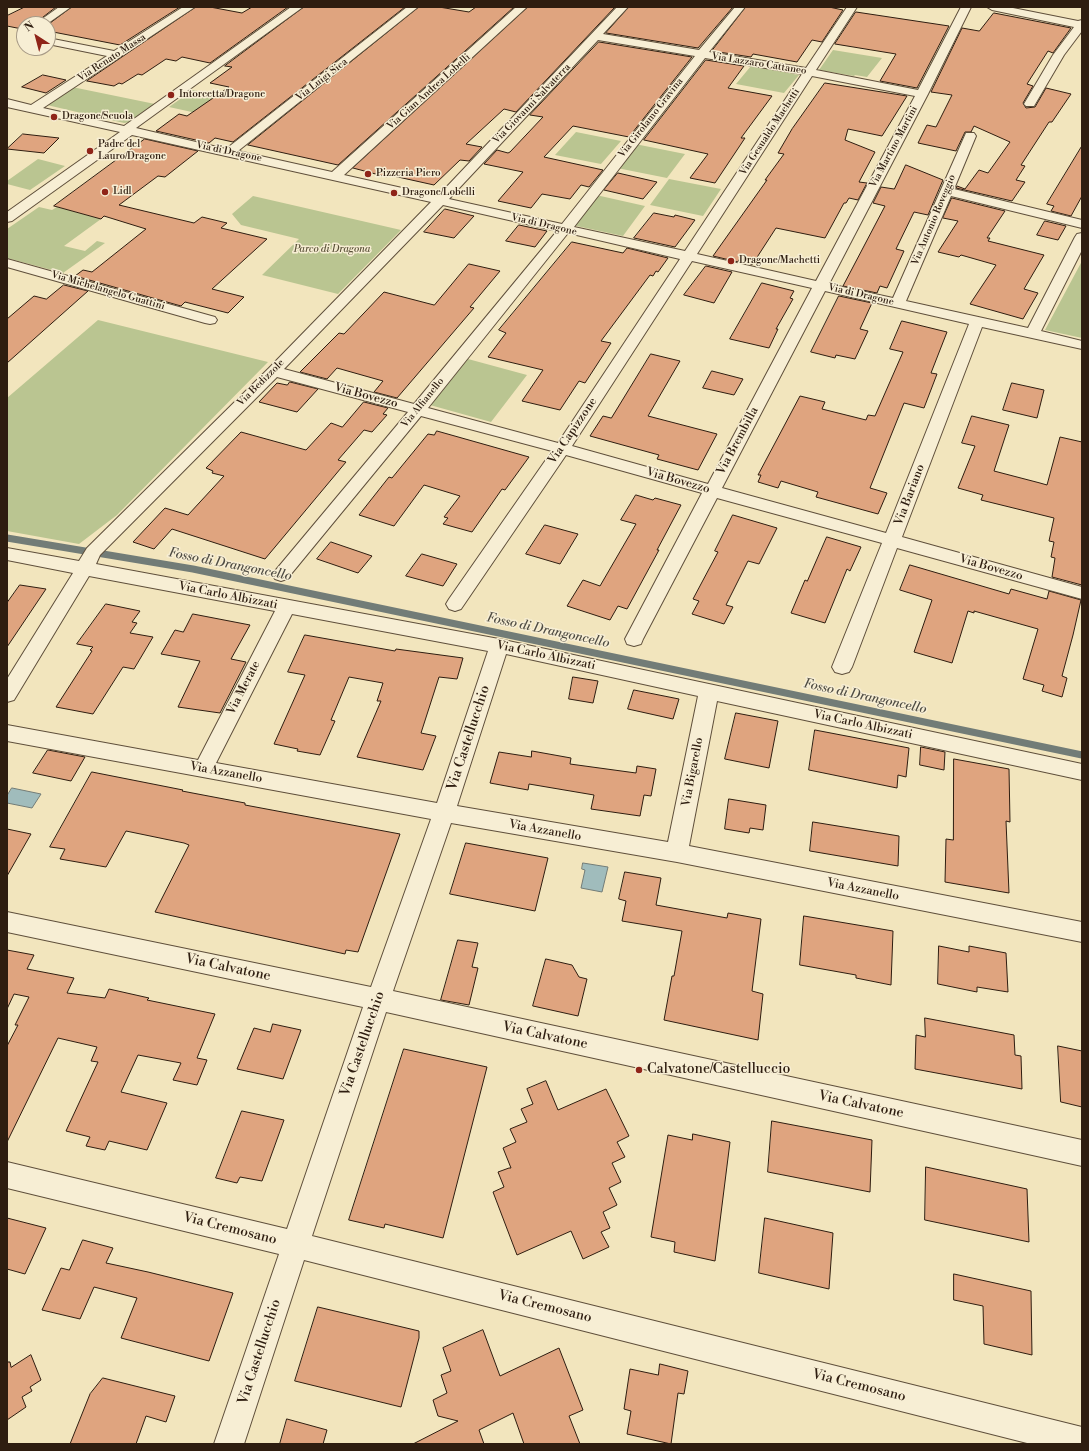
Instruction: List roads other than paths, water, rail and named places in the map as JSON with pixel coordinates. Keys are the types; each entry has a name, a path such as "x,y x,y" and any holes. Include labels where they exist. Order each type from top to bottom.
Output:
{"street":[{"path":"52,16 66,7"},
{"name":"Via Renato Massa","path":"33,109 190,7"},
{"path":"7,218 298,7"},
{"name":"Via Luigi Sica","path":"230,152 413,7"},
{"name":"Via Gian Andrea Lobelli","path":"335,176 522,7"},
{"name":"Via Giovanni Salvaterra","path":"440,201 623,7"},
{"name":"Via Girolamo Gravina","path":"564,229 701,54 740,7"},
{"name":"Via Gesualdo Machetti","path":"689,257 852,7"},
{"name":"Via Martino Martini","path":"820,285 922,94 966,7"},
{"path":"992,7 1082,25 1054,63 1030,104"},
{"name":"Via Lazzaro Cattaneo","path":"596,36 809,72 922,94"},
{"path":"56,42 117,54"},
{"name":"Via di Dragone","path":"7,103 1082,345"},
{"name":"Via Antonio Roveggio","path":"898,304 970,136"},
{"path":"946,191 1082,224"},
{"name":"Via Bedizzole","path":"7,695 14,675 85,568 93,552 274,371 440,201"},
{"name":"Via Alfianello","path":"281,575 418,410 564,229"},
{"path":"1032,334 1082,237"},
{"name":"Via Capizzone","path":"454,604 562,449 689,257"},
{"name":"Via Michelangelo Guattini","path":"7,263 210,320"},
{"name":"Via Brembilla","path":"634,639 820,285"},
{"name":"Via Bariano","path":"842,667 977,322"},
{"name":"Via Bovezzo","path":"274,371 1082,593"},
{"name":"Via Carlo Albizzati","path":"7,554 499,646 1082,772"},
{"name":"Via Merate","path":"203,769 286,607"},
{"name":"Via Castellucchio","path":"229,1444 378,1000 444,813 499,646"},
{"name":"Via Bigarello","path":"677,853 708,692"},
{"name":"Via Azzanello","path":"7,733 444,813 677,853 1082,932"},
{"name":"Via Calvatone","path":"7,922 378,1000 1082,1153"},
{"name":"Via Cremosano","path":"7,1175 296,1245 1078,1442"}],"water":[{"path":"12,788 41,794 32,808 7,803 7,796"},
{"path":"583,863 608,867 602,892 581,888 585,870 582,869"}],"waterway":[{"name":"Fosso di Drangoncello","path":"9,538 7,538 193,569 1082,755"}],"place":[{"name":"Intorcetta/Dragone","path":"171,95"},
{"name":"Dragone/Scuola","path":"54,117"},
{"name":"Padre del Lauro/Dragone","path":"90,151"},
{"name":"Pizzeria Piero","path":"368,174"},
{"name":"Lidl","path":"105,192"},
{"name":"Dragone/Lobelli","path":"394,193"},
{"name":"Dragone/Machetti","path":"731,261"},
{"name":"Calvatone/Castelluccio","path":"639,1070"}],"park label":[{"name":"Parco di Dragona","path":"332,250"}]}
